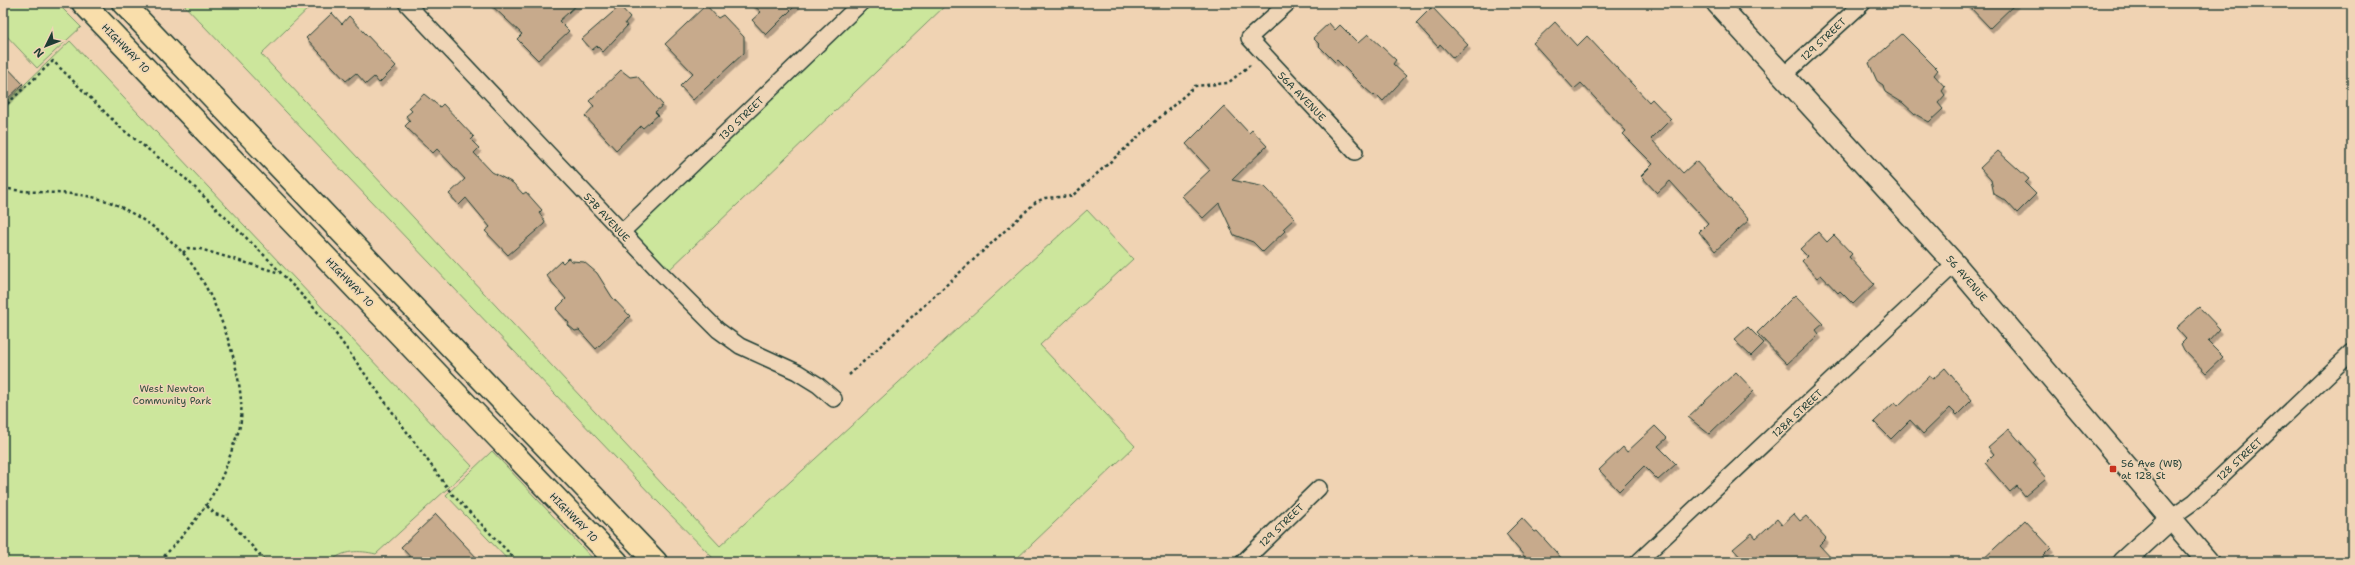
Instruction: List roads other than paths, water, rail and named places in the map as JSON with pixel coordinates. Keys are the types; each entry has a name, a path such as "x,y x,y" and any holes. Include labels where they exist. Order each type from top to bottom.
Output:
{"highway":[{"name":"HIGHWAY 10","path":"83,3 617,562"},
{"path":"123,3 656,562"}],"street":[{"name":"57B AVENUE","path":"406,3 622,232 718,330 740,346 797,372 818,385 834,398"},
{"name":"130 STREET","path":"622,232 861,3"},
{"name":"56A AVENUE","path":"1288,3 1249,38 1355,152"},
{"name":"56 AVENUE","path":"1717,3 1955,264 2208,562"},
{"name":"129 STREET","path":"1783,76 1862,3"},
{"name":"128A STREET","path":"1638,562 1955,264"},
{"name":"128 STREET","path":"2123,562 2171,518 2195,501 2352,352"},
{"name":"129 STREET","path":"1243,562 1319,488"}],"place":[{"name":"56 Ave (WB) at 128 St","path":"2113,469"}],"park label":[{"name":"West Newton Community Park","path":"172,394"}]}
